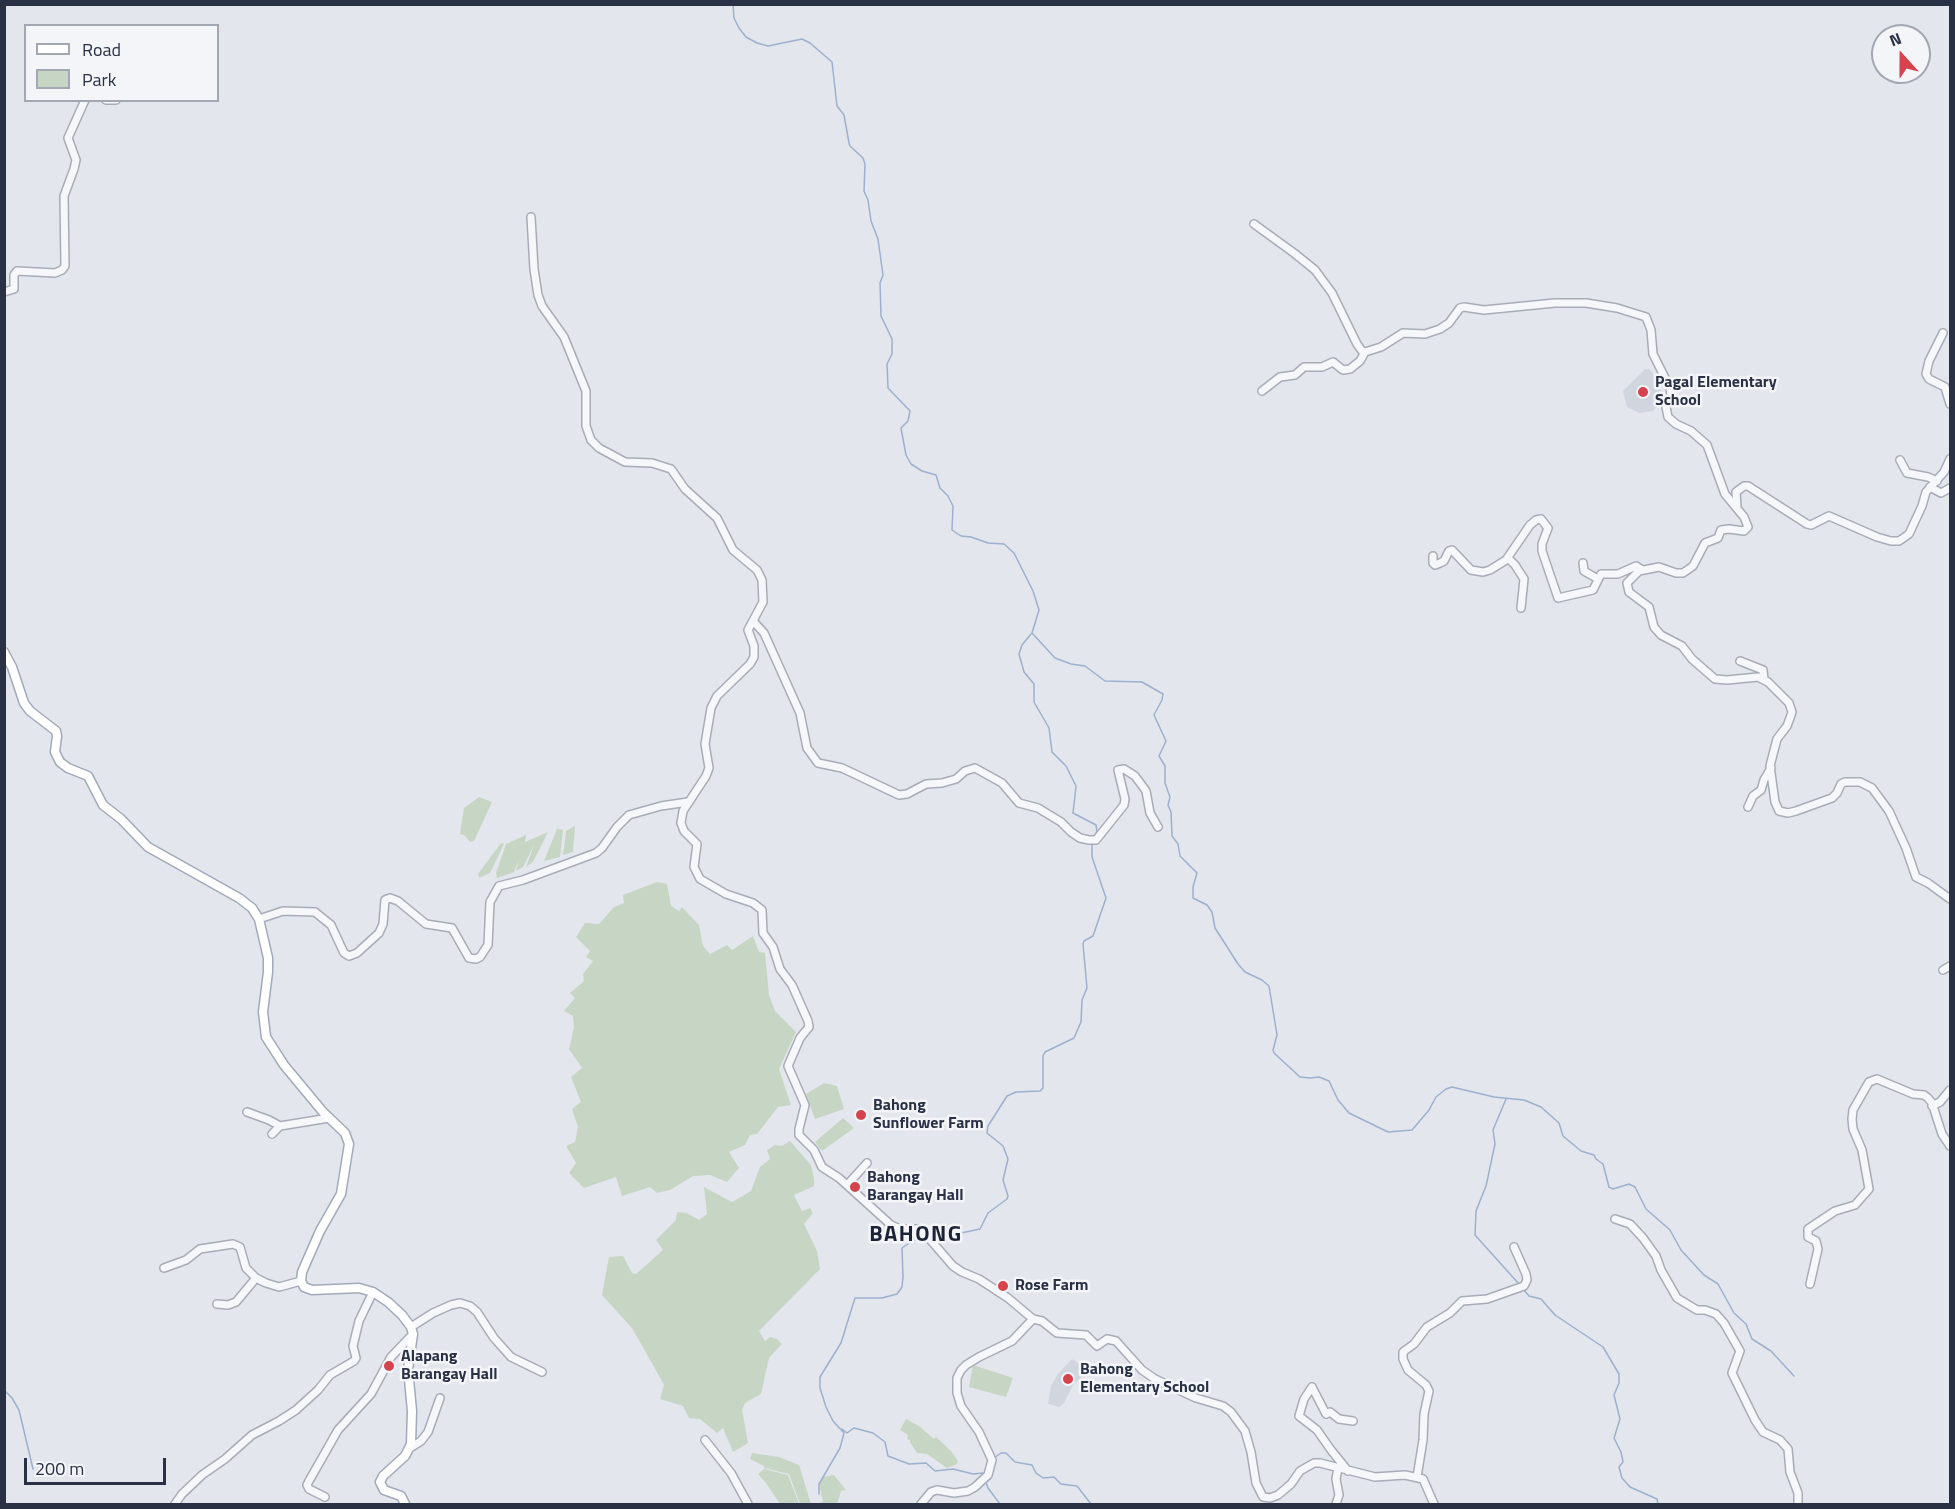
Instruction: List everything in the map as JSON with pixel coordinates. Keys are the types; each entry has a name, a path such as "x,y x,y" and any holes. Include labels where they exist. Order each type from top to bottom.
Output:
{"main road":[{"path":"4,652 27,707 56,731 55,752 60,762 88,776 103,804 148,847 239,898 252,908 259,919 268,965 263,1012 266,1037 284,1065 329,1118 345,1133 349,1149 338,1201 320,1231 302,1272 301,1281 304,1287 312,1290 351,1287 373,1292 394,1307 412,1330 408,1369 412,1423 410,1448 380,1482 384,1490 401,1496 405,1504"}],"street":[{"path":"4,292 14,289 16,271 55,273 65,266 64,196 76,160 68,138 84,102"},
{"path":"531,217 535,275 540,300 564,337 586,391 586,426 589,436 599,448 625,462 652,464 671,469 685,489 717,518 736,554 760,575 763,602 748,632 754,646 754,657 750,664 717,696 711,708 705,744 709,768 683,811 681,824 684,831 697,844 694,867 697,875 712,887 761,907 763,933 773,947 780,969 792,985 806,1015 809,1028 800,1038 788,1066 805,1105 798,1132 814,1150 822,1167 847,1185 891,1224 900,1229 921,1229 958,1270 979,1279 1057,1334 1086,1335 1097,1346 1107,1339 1116,1341 1142,1370 1155,1379 1196,1398 1223,1406 1231,1412 1245,1431 1250,1443 1256,1483 1263,1497 1270,1498 1278,1495 1291,1484 1300,1471 1314,1463 1375,1477 1393,1474 1417,1477 1425,1483 1434,1504"},
{"path":"1254,224 1315,270 1332,293 1357,344 1365,352"},
{"path":"1262,391 1280,377 1295,375 1304,367 1322,367 1333,362 1343,370 1350,369 1360,361 1365,352 1382,346 1403,333 1425,334 1440,329 1449,323 1460,308 1464,307 1484,310 1574,303 1617,308 1645,317 1651,330 1651,344 1656,361 1670,388 1671,395 1666,406 1668,417 1676,424 1691,431 1707,445 1725,494 1738,509 1746,523 1746,530 1721,530 1718,538 1705,543 1697,561 1688,570 1679,574 1659,567 1642,570 1630,578 1627,583 1629,592 1648,607 1654,627 1661,635 1682,646 1696,663 1715,679 1754,677 1764,680 1789,703 1792,712 1787,726 1777,739 1772,757 1771,768 1776,808 1783,812 1796,811 1832,798 1838,793 1841,784 1845,782 1860,782 1872,788 1889,811 1916,877 1950,899"},
{"path":"1943,333 1933,352 1926,374 1929,379 1945,387 1950,404"},
{"path":"1738,509 1736,492 1748,486 1807,525 1829,516 1877,537 1899,541 1909,534 1926,492 1944,472 1950,459"},
{"path":"1900,460 1907,474 1928,477 1937,481"},
{"path":"1930,487 1941,493 1950,488"},
{"path":"1433,556 1435,565 1444,561 1449,551 1452,550 1474,572 1490,570 1508,558 1530,525 1541,519 1548,528 1542,548 1557,597 1593,590 1601,574 1618,574 1634,567 1642,570"},
{"path":"1508,558 1524,579 1521,608"},
{"path":"1583,562 1584,571 1598,579"},
{"path":"753,621 764,633 800,713 807,748 818,763 842,768 899,795 907,794 926,784 949,781 975,768 1002,783 1019,803 1038,808 1061,822 1080,838 1089,840 1096,840 1124,805 1125,799 1118,770 1124,769 1135,776 1146,791 1150,813 1158,826"},
{"path":"1740,661 1763,670 1764,680"},
{"path":"1748,807 1753,796 1761,790 1771,768"},
{"path":"259,919 283,911 315,912 331,925 344,953 349,956 357,953 379,933 383,924 385,900 390,898 398,901 426,924 453,928 469,958 476,959 488,945 490,902 499,886 596,853 629,815 661,806 688,802"},
{"path":"1943,970 1950,966"},
{"path":"1810,1284 1818,1249 1816,1241 1808,1237 1808,1229 1835,1211 1855,1205 1869,1189 1862,1150 1851,1119 1853,1110 1868,1083 1877,1079 1928,1098 1942,1134 1950,1146"},
{"path":"1932,1106 1940,1102 1950,1090"},
{"path":"247,1112 280,1126"},
{"path":"272,1134 280,1126 329,1118"},
{"path":"847,1185 867,1163"},
{"path":"1616,1219 1630,1224 1643,1238 1656,1256 1677,1298 1697,1310 1714,1312 1724,1323 1740,1351 1732,1373 1755,1420 1763,1432 1780,1440 1788,1449 1790,1472 1798,1493 1798,1504"},
{"path":"164,1268 186,1260 200,1249 233,1244 240,1247 244,1264 256,1278 275,1287 301,1281"},
{"path":"1417,1477 1429,1391 1426,1385 1408,1370 1402,1359 1403,1352 1414,1344 1427,1327 1449,1313 1462,1301 1486,1299 1524,1286 1527,1280 1526,1274 1514,1247"},
{"path":"217,1304 228,1305 236,1302 256,1278"},
{"path":"176,1504 182,1494 202,1475 230,1455 252,1435 296,1410 314,1395 334,1372 354,1361 356,1358 353,1346 359,1321 373,1292"},
{"path":"325,1497 309,1489 307,1485 338,1430 371,1394 391,1357 412,1330 433,1313 460,1303 470,1306 511,1357 542,1372"},
{"path":"921,1504 927,1496 937,1490 961,1493 975,1487 988,1475 991,1458 979,1432 961,1406 957,1387 959,1373 979,1357 1012,1341 1033,1319"},
{"path":"1348,1471 1317,1430 1299,1416 1304,1399 1312,1387 1326,1414 1330,1412 1339,1419 1353,1421"},
{"path":"410,1448 421,1441 428,1431 440,1398"},
{"path":"705,1440 731,1473 748,1504"},
{"path":"1336,1504 1339,1495 1336,1479 1338,1468"}],"shaded area":[{"name":"Pagal Elementary School","path":"1645,369 1652,372 1662,393 1662,401 1653,411 1640,413 1627,407 1623,391"},
{"name":"Bahong Elementary School","path":"1072,1359 1087,1369 1086,1374 1074,1383 1064,1403 1059,1407 1048,1404 1051,1386 1058,1374"}],"green space":[{"path":"479,797 492,802 474,841 470,842 460,834 464,808"},
{"path":"575,826 573,852 563,855 566,831"},
{"path":"557,829 563,830 560,857 544,861"},
{"path":"548,832 533,862 526,867 534,845 523,867 516,871 519,860 514,872 497,878 496,873 506,844 526,835 525,842"},
{"path":"501,843 504,844 490,873 479,878 478,874"},
{"path":"657,882 667,884 671,906 679,911 682,907 699,925 703,946 710,954 727,945 732,950 753,936 759,952 765,953 769,995 775,1011 796,1032 779,1069 791,1105 778,1107 757,1134 750,1135 745,1145 729,1152 739,1168 727,1182 710,1175 693,1176 670,1190 657,1193 650,1187 622,1196 616,1177 584,1188 569,1173 576,1163 566,1146 575,1142 578,1127 572,1109 581,1102 571,1077 582,1068 569,1049 574,1027 573,1016 564,1011 575,998 570,993 584,981 583,974 593,961 586,957 590,951 576,937 585,923 599,924 614,907 624,903 623,895"},
{"path":"824,1083 837,1086 844,1109 815,1119 806,1094"},
{"path":"843,1118 854,1128 822,1151 815,1142"},
{"path":"790,1141 811,1165 814,1186 794,1195 802,1211 810,1208 813,1213 804,1224 817,1251 820,1269 759,1331 765,1341 770,1337 782,1344 769,1358 761,1394 745,1403 742,1410 748,1443 733,1452 723,1428 717,1433 700,1419 689,1418 683,1406 660,1399 664,1385 653,1365 632,1328 602,1295 609,1257 623,1256 632,1273 636,1274 663,1250 656,1240 676,1220 677,1212 687,1213 699,1220 707,1214 704,1187 732,1202 751,1191 760,1167 770,1159 767,1150"},
{"path":"973,1365 1013,1378 1006,1397 969,1387"},
{"path":"906,1419 919,1426 934,1439 936,1437 951,1451 958,1461 957,1464 947,1468 927,1454 917,1453 910,1440 907,1439 908,1435 900,1430"},
{"path":"752,1453 779,1457 799,1465 811,1504 800,1504 789,1474 764,1468 750,1459"},
{"path":"764,1469 788,1475 799,1504 780,1504 758,1474"},
{"path":"834,1475 846,1490 841,1491 837,1504 815,1504 823,1502 819,1484 823,1477"}],"waterway":[{"path":"733,4 734,18 746,37 768,46 802,39 832,62 837,106 844,115 850,146 863,158 865,164 864,191 878,239 883,275 880,283 881,316 892,339 892,354 887,364 888,388 910,411 908,421 901,428 906,455 911,464 922,471 936,475 940,488 948,496 953,506 952,530 961,536 988,543 1004,544 1014,553 1033,591 1039,610 1032,633 1055,658 1085,666 1105,681 1142,682 1163,694 1154,715 1166,741 1159,756 1165,766 1165,783 1170,797 1168,805 1171,812 1172,836 1178,844 1180,856 1197,873 1193,898 1207,905 1212,912 1215,928 1238,964 1245,972 1269,986 1277,1035 1274,1053 1300,1077 1319,1077 1329,1081 1338,1100 1349,1113 1388,1132 1412,1130 1429,1110 1436,1097 1452,1087 1494,1097 1524,1100 1541,1107 1559,1123 1563,1136 1581,1151 1594,1155 1603,1164 1609,1187 1613,1189 1629,1184 1635,1187 1646,1209 1670,1230 1681,1250 1704,1275 1718,1284 1734,1313 1746,1324 1752,1339 1771,1351 1794,1376"},
{"path":"1031,634 1022,645 1019,654 1024,672 1034,684 1034,702 1049,728 1052,752 1066,766 1076,786 1073,813 1096,825 1097,832 1093,838"},
{"path":"933,1239 980,1229 988,1213 1007,1199 1003,1180 1008,1159 1003,1146 987,1133 988,1126 1007,1096 1016,1092 1040,1091 1043,1088 1045,1052 1074,1038 1081,1022 1082,1000 1087,988 1083,944 1093,936 1106,898 1092,857 1092,843"},
{"path":"1506,1099 1493,1130 1495,1144 1486,1186 1476,1211 1475,1235 1519,1284"},
{"path":"819,1494 819,1484 840,1448 844,1433 833,1421 826,1407 820,1388 820,1377 841,1343 855,1298 882,1298 897,1294 902,1287 902,1248 914,1240 929,1241"},
{"path":"1524,1290 1529,1296 1541,1299 1555,1315 1603,1347 1619,1374 1619,1383 1614,1395 1620,1419 1614,1438 1621,1452 1623,1462 1619,1467 1622,1478 1630,1487 1657,1499 1658,1504"},
{"path":"4,1390 19,1410 33,1469"},
{"path":"842,1429 847,1433 854,1428 873,1433 885,1442 888,1456 909,1464 926,1463 935,1471 953,1469 973,1474 983,1473 984,1476"},
{"path":"994,1458 1001,1453 1006,1453 1015,1462 1032,1465 1036,1473 1043,1478 1054,1477 1061,1484 1077,1486 1091,1504"},
{"path":"985,1480 1000,1504"}],"place":[{"name":"Pagal Elementary School","path":"1643,392"},
{"name":"Bahong Sunflower Farm","path":"861,1115"},
{"name":"Bahong Barangay Hall","path":"855,1187"},
{"name":"Rose Farm","path":"1003,1286"},
{"name":"Alapang Barangay Hall","path":"389,1366"},
{"name":"Bahong Elementary School","path":"1068,1379"}],"district":[{"name":"BAHONG","path":"916,1236"}]}
